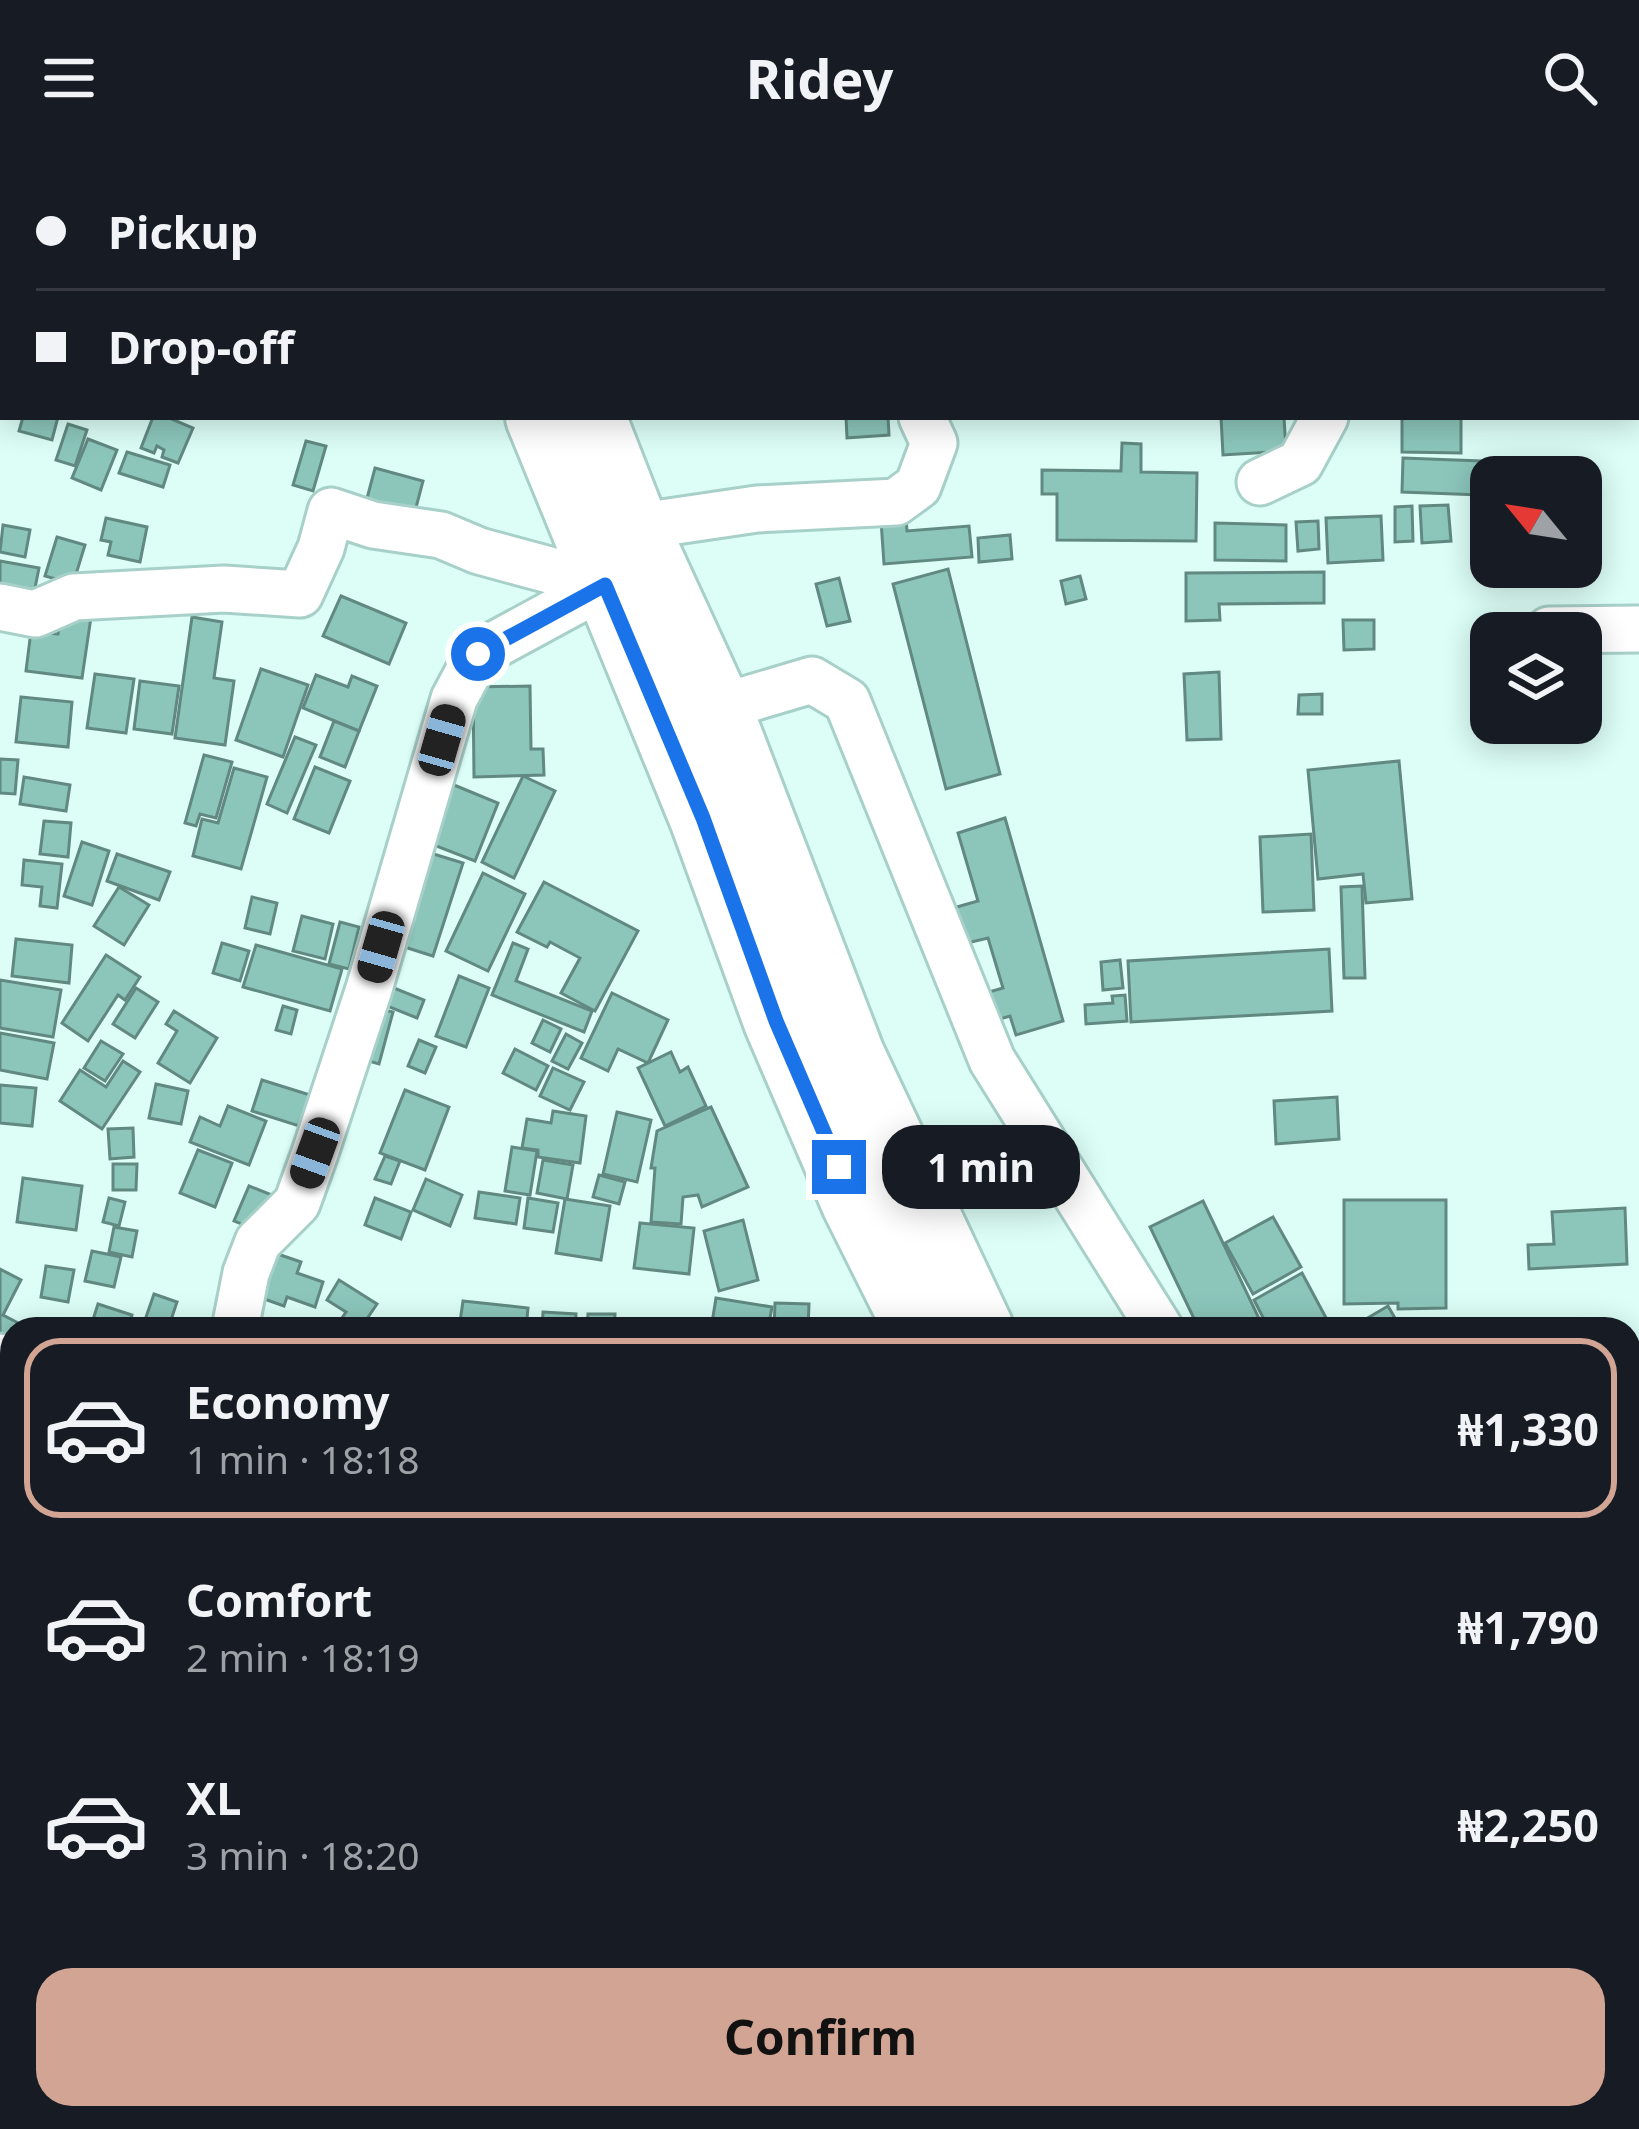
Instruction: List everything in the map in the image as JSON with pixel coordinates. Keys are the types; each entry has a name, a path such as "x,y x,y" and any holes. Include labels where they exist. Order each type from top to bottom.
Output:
{"main road":[{"path":"540,420 703,818 776,1021 855,1203 912,1317"},
{"path":"593,420 635,527 718,708 851,1055 974,1317"}],"street":[{"path":"635,527 757,509 896,502 918,486 934,443 923,420"},
{"path":"1260,482 1300,463 1323,420"},
{"path":"0,607 35,614 74,597 224,589 300,594 331,511 374,525 441,535 479,551 605,585"},
{"path":"237,1317 258,1242 297,1203 315,1153 369,989 454,698 478,654 605,585"},
{"path":"1602,629 1639,629"},
{"path":"718,708 812,680 847,701 992,1060 1153,1317"}],"building":[{"path":"22,420 57,420 52,440 19,431"},
{"path":"152,420 174,420 193,428 178,463 162,457 164,450 157,446 154,453 141,448"},
{"path":"846,420 888,420 889,435 847,438"},
{"path":"1221,420 1284,420 1286,451 1223,455"},
{"path":"1402,420 1461,420 1461,453 1402,452"},
{"path":"68,424 87,430 75,466 56,460"},
{"path":"88,439 117,450 101,490 72,478"},
{"path":"306,441 326,446 313,491 293,485"},
{"path":"1122,443 1141,444 1141,472 1197,473 1196,541 1057,540 1057,494 1042,494 1042,470 1121,471"},
{"path":"127,452 170,465 163,487 119,473"},
{"path":"1403,458 1470,461 1470,495 1402,492"},
{"path":"375,468 423,481 413,519 365,506"},
{"path":"905,503 907,531 969,526 972,557 884,564 880,506"},
{"path":"1448,505 1451,541 1422,543 1420,506"},
{"path":"1412,506 1413,541 1395,542 1395,507"},
{"path":"1381,516 1383,560 1328,563 1326,518"},
{"path":"106,518 147,527 140,562 108,555 111,542 101,540"},
{"path":"1318,521 1319,549 1298,551 1296,522"},
{"path":"1215,523 1286,525 1286,561 1215,560"},
{"path":"3,525 30,530 25,557 0,552"},
{"path":"1010,535 1012,559 979,562 978,538"},
{"path":"57,537 85,545 73,584 45,576"},
{"path":"0,561 39,568 33,598 0,603"},
{"path":"948,569 1000,774 946,789 893,584"},
{"path":"1324,572 1324,603 1219,604 1220,620 1186,621 1186,573"},
{"path":"1080,576 1086,599 1066,604 1061,581"},
{"path":"839,578 850,621 827,626 816,584"},
{"path":"341,596 406,623 389,664 323,636"},
{"path":"61,613 91,617 82,678 26,671 31,631 58,634"},
{"path":"192,617 222,622 214,678 234,681 225,745 175,738"},
{"path":"1343,620 1374,620 1374,649 1344,650"},
{"path":"261,669 308,685 283,757 236,740"},
{"path":"1219,672 1221,739 1187,740 1184,674"},
{"path":"95,674 134,679 126,733 87,728"},
{"path":"316,675 348,687 352,676 377,686 359,731 303,708"},
{"path":"140,681 179,686 172,734 134,729"},
{"path":"530,686 531,749 543,749 544,775 474,777 473,687"},
{"path":"1322,694 1322,714 1298,714 1299,695"},
{"path":"21,697 72,702 68,747 16,742"},
{"path":"334,721 359,731 345,767 320,757"},
{"path":"295,737 316,745 287,813 267,804"},
{"path":"204,755 232,762 216,818 200,814 196,826 185,823"},
{"path":"0,759 18,760 15,794 0,793"},
{"path":"1399,761 1412,899 1366,903 1363,874 1318,879 1308,770"},
{"path":"315,767 350,781 329,833 294,819"},
{"path":"234,768 267,777 241,869 193,856 202,819 218,823"},
{"path":"523,776 555,791 514,878 482,862"},
{"path":"24,777 70,785 66,811 20,804"},
{"path":"454,785 498,803 475,861 431,844"},
{"path":"1005,818 1063,1021 1016,1035 1010,1016 990,1022 982,994 1003,988 988,938 963,944 953,908 978,901 958,833"},
{"path":"44,821 71,823 68,857 40,854"},
{"path":"1311,834 1314,910 1263,912 1260,837"},
{"path":"82,842 109,851 92,905 64,896"},
{"path":"427,852 463,863 433,956 398,945"},
{"path":"117,854 170,872 159,900 107,881"},
{"path":"24,860 62,864 57,908 40,906 42,887 22,885"},
{"path":"483,873 525,894 488,971 446,951"},
{"path":"544,882 638,931 595,1011 561,993 580,958 517,932"},
{"path":"1362,886 1365,978 1344,978 1341,887"},
{"path":"119,887 149,905 124,945 94,926"},
{"path":"252,897 277,903 270,934 245,928"},
{"path":"302,916 333,924 325,959 293,951"},
{"path":"340,922 359,927 349,969 329,964"},
{"path":"16,939 72,945 69,983 12,976"},
{"path":"222,943 249,951 240,981 213,973"},
{"path":"513,943 528,949 516,981 592,1011 584,1032 492,995"},
{"path":"256,945 342,969 330,1011 243,987"},
{"path":"1329,949 1332,1011 1131,1022 1128,961"},
{"path":"106,955 140,977 125,1000 118,995 88,1041 62,1023"},
{"path":"1120,960 1123,988 1103,990 1101,962"},
{"path":"459,976 489,988 466,1047 436,1036"},
{"path":"0,980 61,990 53,1037 0,1028"},
{"path":"379,982 424,1000 417,1018 372,1000"},
{"path":"136,988 158,1002 135,1038 113,1024"},
{"path":"612,993 668,1020 648,1063 618,1049 608,1071 581,1058"},
{"path":"1125,995 1127,1021 1086,1024 1085,1005 1113,1003 1112,996"},
{"path":"283,1006 297,1010 291,1034 276,1030"},
{"path":"372,1007 393,1012 379,1064 358,1058"},
{"path":"174,1011 217,1038 190,1083 158,1063 177,1031 166,1024"},
{"path":"543,1020 561,1029 550,1052 532,1043"},
{"path":"0,1033 54,1043 47,1079 0,1070"},
{"path":"566,1034 582,1043 568,1069 552,1061"},
{"path":"419,1040 436,1047 425,1073 408,1066"},
{"path":"101,1041 123,1054 105,1081 84,1068"},
{"path":"515,1049 548,1066 536,1090 503,1073"},
{"path":"671,1052 680,1072 688,1067 706,1106 665,1126 638,1068"},
{"path":"123,1061 140,1072 102,1129 60,1101 80,1070 106,1087"},
{"path":"553,1068 584,1082 570,1110 540,1096"},
{"path":"262,1080 310,1095 299,1126 252,1111"},
{"path":"156,1084 188,1091 181,1124 149,1118"},
{"path":"0,1085 36,1088 32,1126 0,1123"},
{"path":"405,1090 449,1107 425,1170 380,1153"},
{"path":"1337,1097 1339,1139 1276,1144 1274,1101"},
{"path":"228,1106 266,1121 249,1165 190,1142 200,1117 220,1126"},
{"path":"711,1107 748,1187 702,1207 698,1195 683,1197 681,1224 651,1222 657,1131"},
{"path":"553,1111 586,1116 580,1163 538,1157 538,1150 522,1148 527,1119 551,1123"},
{"path":"617,1112 651,1120 637,1182 603,1174"},
{"path":"133,1128 134,1157 110,1159 108,1129"},
{"path":"512,1147 537,1151 530,1195 505,1191"},
{"path":"198,1150 232,1163 215,1207 180,1193"},
{"path":"385,1156 400,1161 391,1184 375,1179"},
{"path":"543,1160 573,1165 567,1199 537,1193"},
{"path":"113,1164 137,1164 136,1190 113,1190"},
{"path":"599,1175 625,1182 619,1204 593,1197"},
{"path":"23,1178 82,1186 76,1230 17,1222"},
{"path":"426,1179 462,1195 450,1226 413,1210"},
{"path":"249,1186 272,1195 256,1230 234,1221"},
{"path":"479,1192 520,1198 516,1224 475,1218"},
{"path":"109,1198 125,1202 119,1226 103,1222"},
{"path":"375,1198 411,1212 401,1239 365,1225"},
{"path":"528,1198 558,1203 553,1232 524,1228"},
{"path":"565,1199 610,1206 601,1260 556,1253"},
{"path":"1344,1200 1446,1200 1446,1308 1344,1304"},
{"path":"1203,1201 1258,1317 1193,1317 1150,1227"},
{"path":"1625,1208 1627,1264 1529,1269 1528,1245 1554,1244 1552,1212"},
{"path":"1273,1217 1301,1267 1253,1294 1225,1243"},
{"path":"743,1220 758,1280 719,1291 704,1231"},
{"path":"640,1223 694,1228 689,1274 634,1268"},
{"path":"114,1227 137,1231 132,1257 109,1252"},
{"path":"266,1250 301,1262 297,1273 323,1282 315,1307 287,1297 284,1306 250,1294"},
{"path":"92,1251 121,1257 114,1287 85,1281"},
{"path":"46,1266 74,1270 68,1302 41,1297"},
{"path":"0,1269 21,1280 3,1315 7,1317 0,1317"},
{"path":"1302,1273 1326,1317 1263,1317 1254,1300"},
{"path":"339,1280 377,1304 368,1317 343,1317 346,1312 327,1300"},
{"path":"154,1294 177,1302 172,1317 146,1317"},
{"path":"716,1298 772,1307 770,1317 713,1317"},
{"path":"463,1301 528,1308 527,1317 461,1317"},
{"path":"775,1303 809,1304 808,1317 774,1317"},
{"path":"98,1304 132,1315 131,1317 94,1317"},
{"path":"1388,1306 1394,1317 1369,1317"},
{"path":"543,1312 576,1314 576,1317 543,1317"}],"route":[{"path":"478,654 605,585 703,818 776,1021 839,1167"}]}
